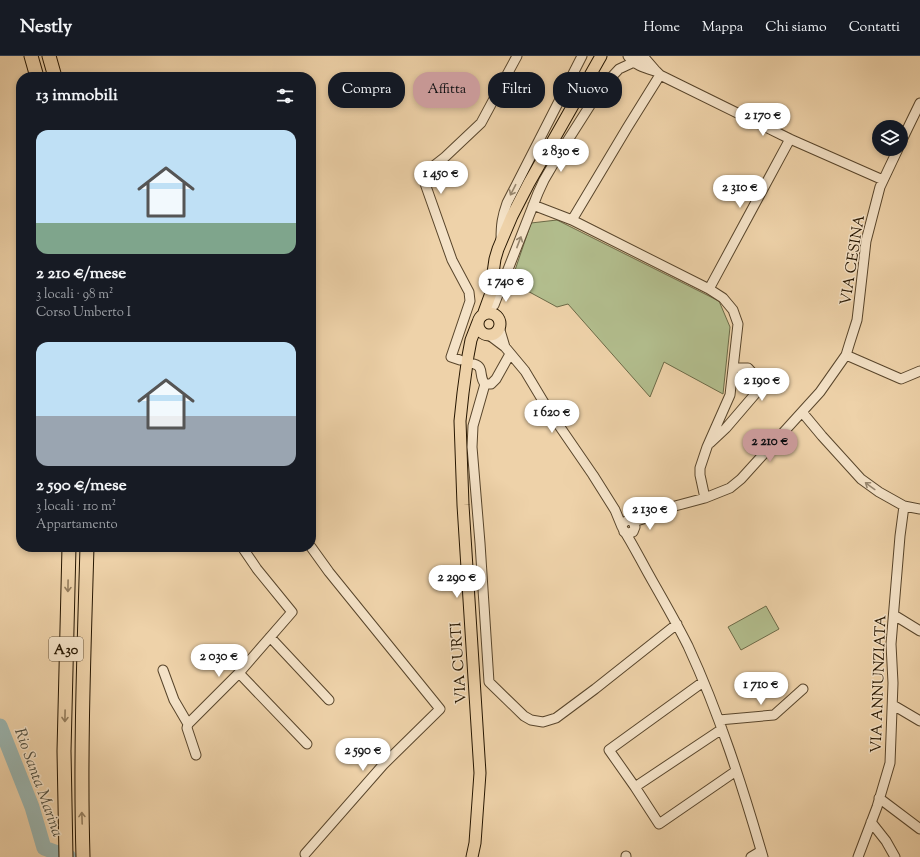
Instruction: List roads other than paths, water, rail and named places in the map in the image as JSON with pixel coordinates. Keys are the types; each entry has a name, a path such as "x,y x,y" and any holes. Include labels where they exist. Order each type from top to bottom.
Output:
{"highway":[{"path":"31,56 36,72"},
{"path":"49,56 54,72"},
{"name":"A30","path":"66,857 64,751 69,552"},
{"name":"A30","path":"83,857 81,751 87,552"}],"main road":[{"name":"VIA CURTI","path":"472,857 475,843 480,773 463,505 460,421 465,372 474,332 491,293 495,259 501,241 529,183 601,56"},
{"name":"VIA CURTI","path":"491,293 498,322"},
{"path":"470,347 488,335 496,332 498,322 492,314 489,313 480,319 479,328 483,333 488,335"}],"street":[{"path":"501,241 500,225 507,203 582,56"},
{"path":"643,56 658,73"},
{"path":"460,360 451,357 470,301 468,292 452,260 422,175 445,157 481,123 514,57"},
{"path":"494,305 544,180 596,96 619,69 634,58 643,67 790,138 883,180"},
{"path":"572,220 658,73"},
{"path":"908,128 920,103"},
{"path":"709,290 790,138"},
{"name":"VIA CESINA","path":"629,527 675,506 705,498 730,488 741,479 820,392 846,355 854,331 866,241 880,188 895,156"},
{"path":"533,205 572,220 709,290 723,298 733,310 738,324 730,395 706,447 700,468 705,498"},
{"path":"485,384 491,384 496,379 508,350 498,322"},
{"path":"488,335 508,350 525,371 615,510 629,527 634,548 688,646 719,720 762,854 751,857"},
{"path":"846,355 901,379 920,370"},
{"path":"474,364 478,365 480,368 482,380 485,384 473,426 472,447 489,682 524,716 531,720 543,722 556,718 595,689 676,624"},
{"path":"706,447 726,428 756,393 760,385 757,378 748,368 734,368"},
{"path":"802,412 861,479 879,492 904,506 920,509"},
{"name":"VIA ANNUNZIATA","path":"858,857 880,798 890,763 893,705 891,644 904,506"},
{"path":"188,724 239,673 292,612 257,569 245,552"},
{"path":"305,854 383,765 440,709 329,572 315,552"},
{"path":"894,615 920,630"},
{"path":"270,637 329,700"},
{"path":"163,670 174,700 188,724 187,728 196,755"},
{"path":"239,673 307,744"},
{"path":"704,683 703,682 609,750 659,824 736,771"},
{"path":"719,720 774,715 803,689"},
{"path":"893,705 920,721"},
{"path":"635,787 722,729"},
{"path":"880,798 920,829"},
{"path":"871,822 886,840 895,857"}],"waterway":[{"name":"Rio Santa Marina","path":"0,726 32,807 44,848 69,857"}]}
